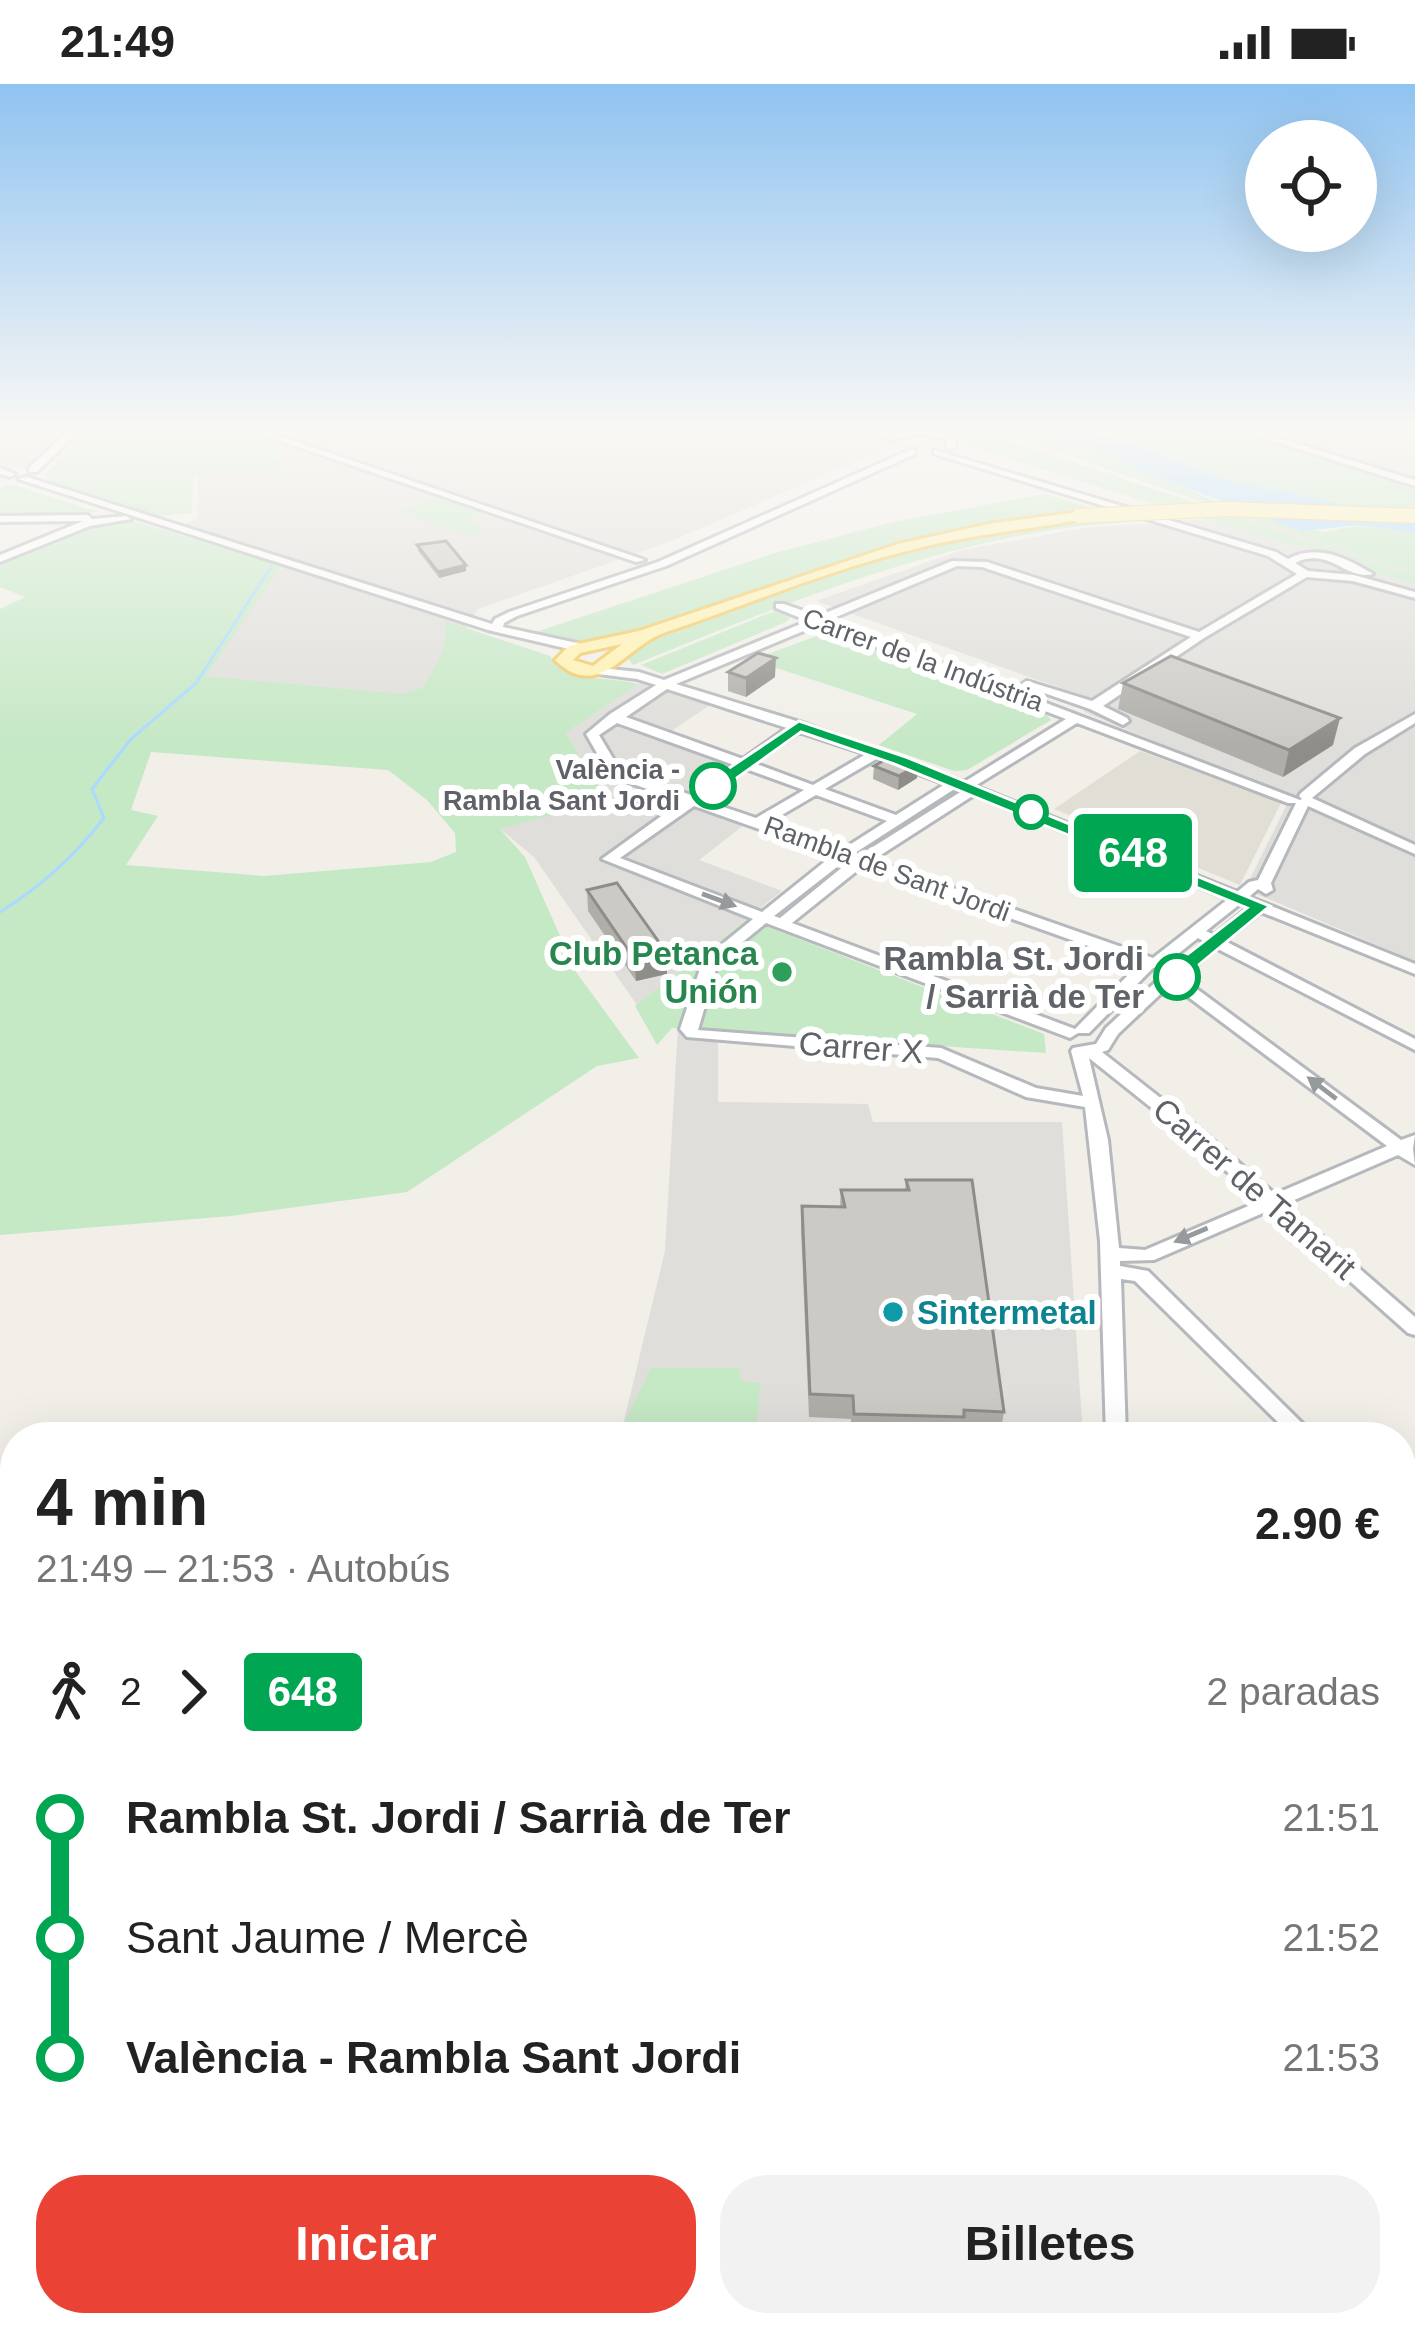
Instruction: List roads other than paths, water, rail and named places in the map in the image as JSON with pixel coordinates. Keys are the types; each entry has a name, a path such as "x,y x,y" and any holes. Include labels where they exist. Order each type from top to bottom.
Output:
{"main road":[{"path":"644,635 618,658 595,670 566,665 580,650 644,635 903,547 953,536"},
{"path":"580,650 618,658"}],"street":[{"path":"1,558 52,536"},
{"path":"200,536 496,629 580,650"},
{"path":"580,536 651,559"},
{"path":"585,536 651,559"},
{"path":"457,617 486,614 651,559 697,536"},
{"path":"496,629 499,621 513,614 707,536"},
{"path":"1222,536 1296,558 1328,555 1415,592"},
{"path":"1228,536 1296,558 1305,574"},
{"path":"614,717 666,684 956,563 976,562 1200,636"},
{"path":"1338,577 1351,568"},
{"path":"763,916 1076,714 1098,710 1200,636 1305,574 1415,592"},
{"name":"Carrer de la Indústria","path":"780,606 825,618 1302,799"},
{"path":"618,658 639,676"},
{"path":"595,670 639,676 877,753 1415,969"},
{"name":"Carrer de la Indústria","path":"1098,710 1415,850"},
{"path":"614,717 898,820"},
{"name":"Rambla de Sant Jordi","path":"614,717 592,734 615,773 1152,964 1150,977 1172,977"},
{"path":"1086,1042 1260,906 1264,883 1302,799 1360,751 1415,718"},
{"path":"693,800 799,726"},
{"path":"758,824 877,753"},
{"path":"782,924 898,820 964,787"},
{"name":"Carrer de Tamarit","path":"693,800 609,859 1086,1042 1415,1328"},
{"path":"1115,1422 1109,1262 1086,1042 1152,964 1264,883"},
{"name":"Carrer X","path":"763,916 711,960 688,1029 693,1034 941,1053 1033,1093 1092,1103"},
{"path":"1197,932 1415,1046"},
{"path":"1172,977 1410,1149"},
{"path":"1109,1262 1147,1256 1410,1149"},
{"path":"1109,1262 1141,1276 1291,1422"}],"waterway":[{"path":"0,912 56,870 104,818 92,789 130,740 196,683 271,567"}],"place":[{"name":"València - Rambla Sant Jordi","path":"713,786"},
{"name":"Club Petanca Unión","path":"782,972"},
{"name":"Rambla St. Jordi / Sarrià de Ter","path":"1177,977"},
{"name":"Sintermetal","path":"893,1312"}]}
